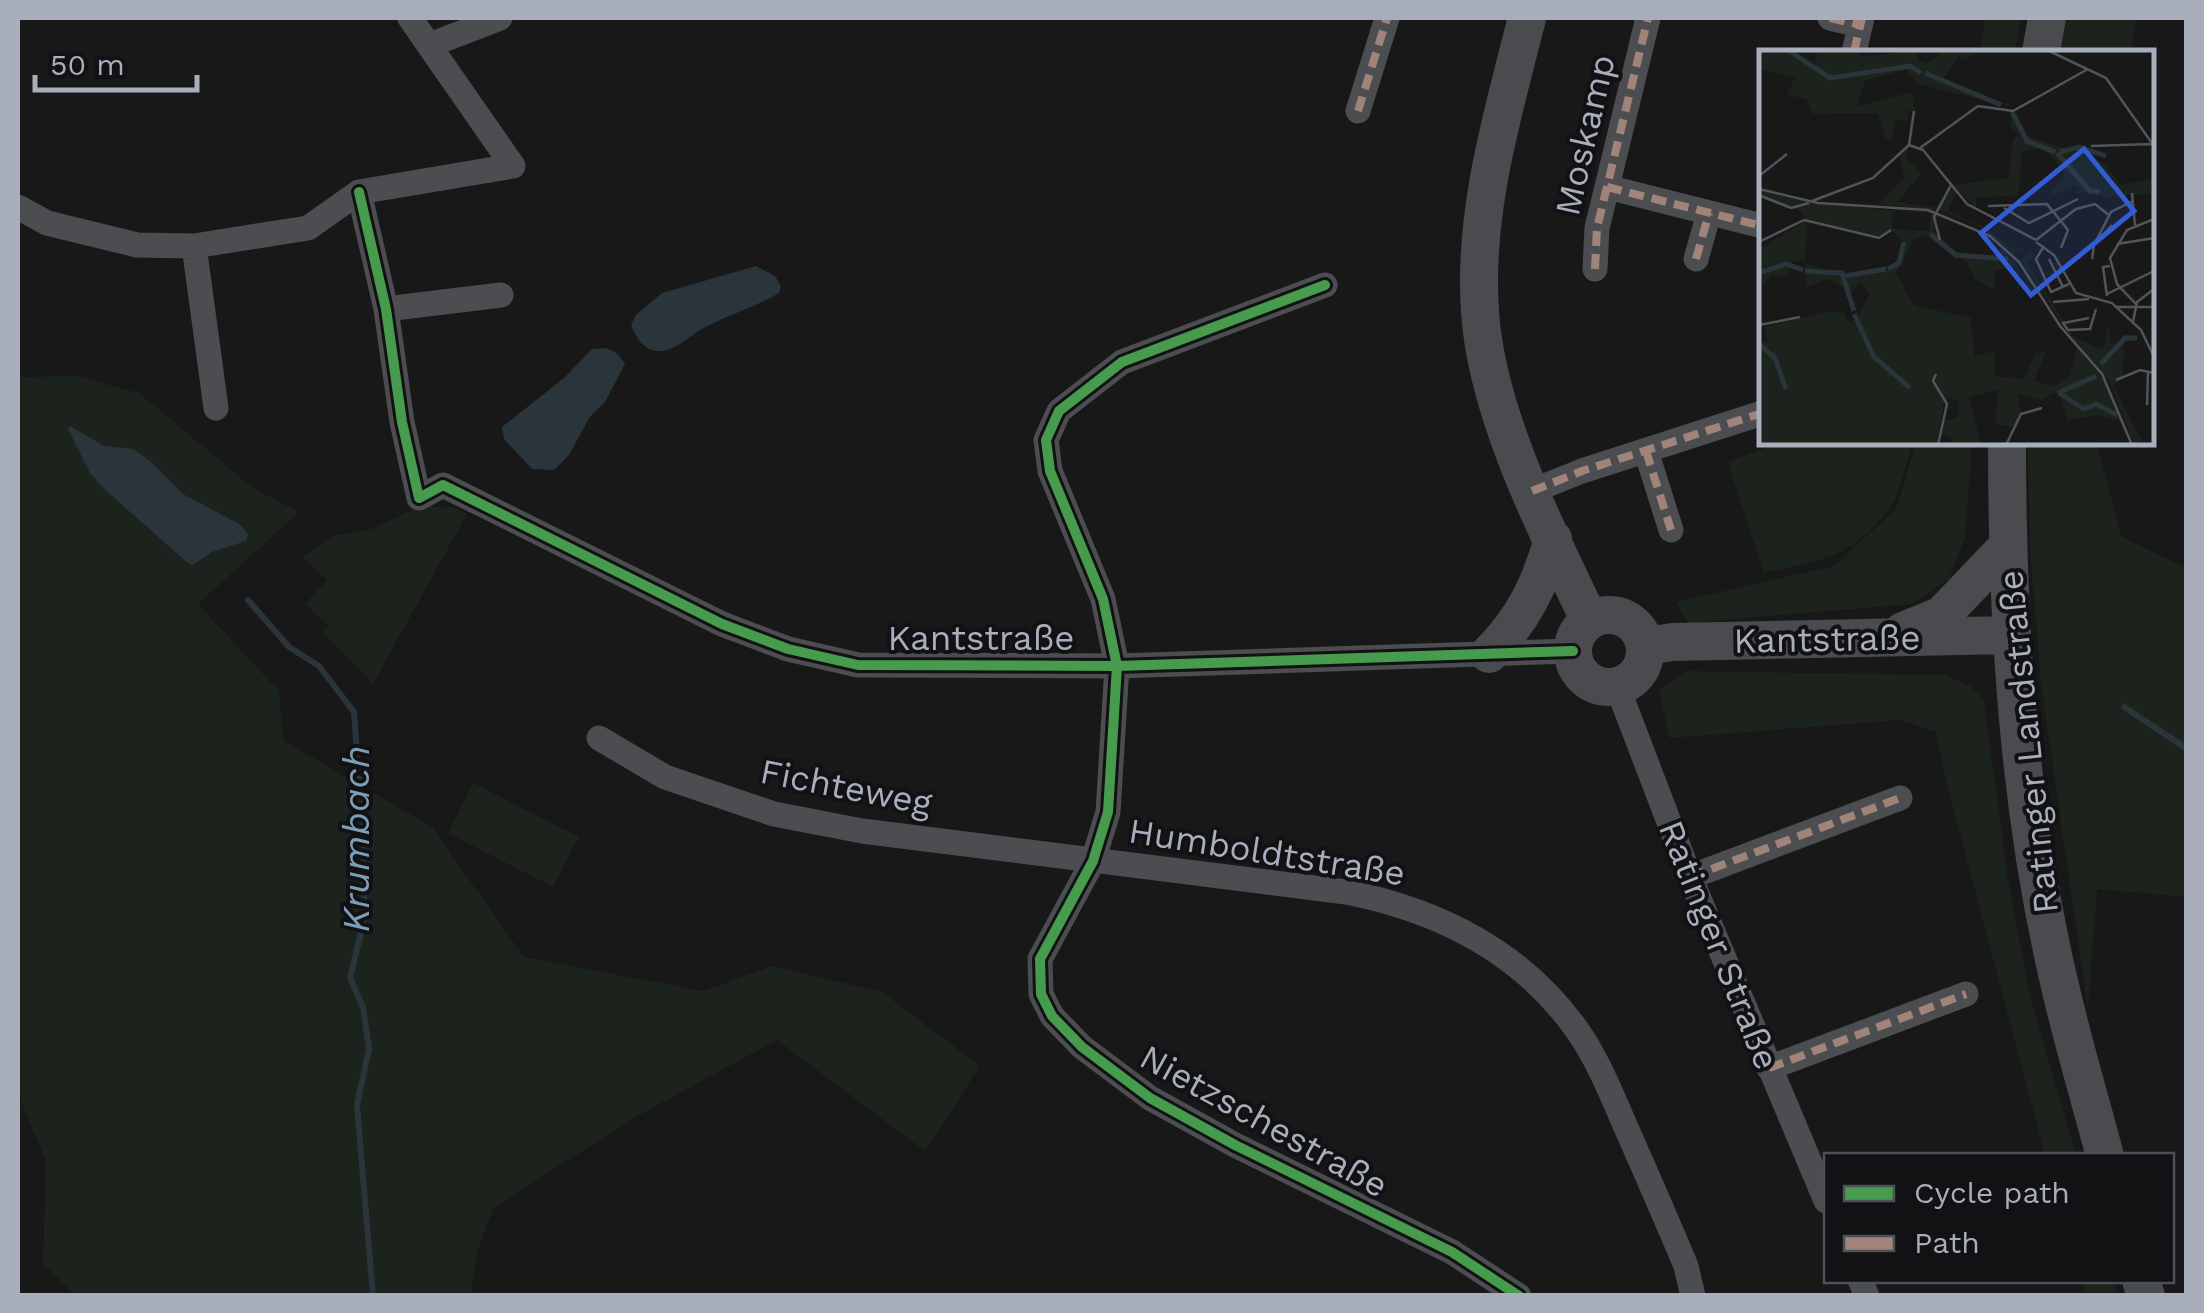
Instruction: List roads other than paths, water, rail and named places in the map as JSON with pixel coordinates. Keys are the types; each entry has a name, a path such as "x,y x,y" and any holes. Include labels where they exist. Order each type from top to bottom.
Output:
{"street":[{"path":"18,207 47,223 138,244 194,246 308,228 359,192 513,166 410,18"},
{"path":"430,45 500,18"},
{"path":"1358,111 1388,18"},
{"path":"1526,18 1497,134 1486,201 1479,270 1480,312 1493,390 1553,539 1581,635 1575,663 1591,682 1605,687 1617,686 1641,668 1645,646 1642,635 1626,619 1605,614 1581,635"},
{"name":"Moskamp","path":"1595,269 1597,228 1648,18"},
{"path":"1830,18 1861,21 1854,50"},
{"path":"2042,50 2046,18"},
{"path":"1606,186 1759,225"},
{"path":"359,192 386,309 502,295"},
{"path":"1696,259 1709,213"},
{"path":"194,246 216,408"},
{"name":"Nietzschestraße","path":"1326,285 1122,362 1059,411 1046,440 1050,470 1103,600 1117,666 1108,812 1093,860 1054,927 1040,960 1041,994 1052,1016 1082,1047 1150,1098 1452,1252 1519,1296"},
{"name":"Kantstraße","path":"386,309 402,422 419,498 442,486 665,599 788,649 858,665 1117,666 1490,654 1581,635"},
{"path":"1532,491 1759,414"},
{"name":"Ratinger Landstraße","path":"2008,445 2010,635 2031,831 2059,985 2103,1153"},
{"path":"1646,451 1670,530"},
{"path":"1490,654 1528,606 1542,579 1553,539"},
{"path":"1886,638 1942,616 2007,547"},
{"name":"Kantstraße","path":"1645,646 1673,642 2010,635"},
{"name":"Ratinger Straße","path":"1617,686 1690,877 1824,1196"},
{"name":"Fichteweg","path":"599,738 665,777 774,814 862,831 1093,860"},
{"path":"1690,877 1900,798"},
{"name":"Humboldtstraße","path":"1093,860 1356,894 1428,914 1475,936 1534,980 1576,1029 1602,1072 1625,1124 1686,1266 1693,1296"},
{"path":"1770,1068 1966,994"}],"waterway":[{"name":"Krumbach","path":"248,600 289,647 319,666 354,712 364,801 364,920 350,978 363,1007 369,1049 357,1105 373,1296"},
{"path":"2124,707 2186,748"}]}
